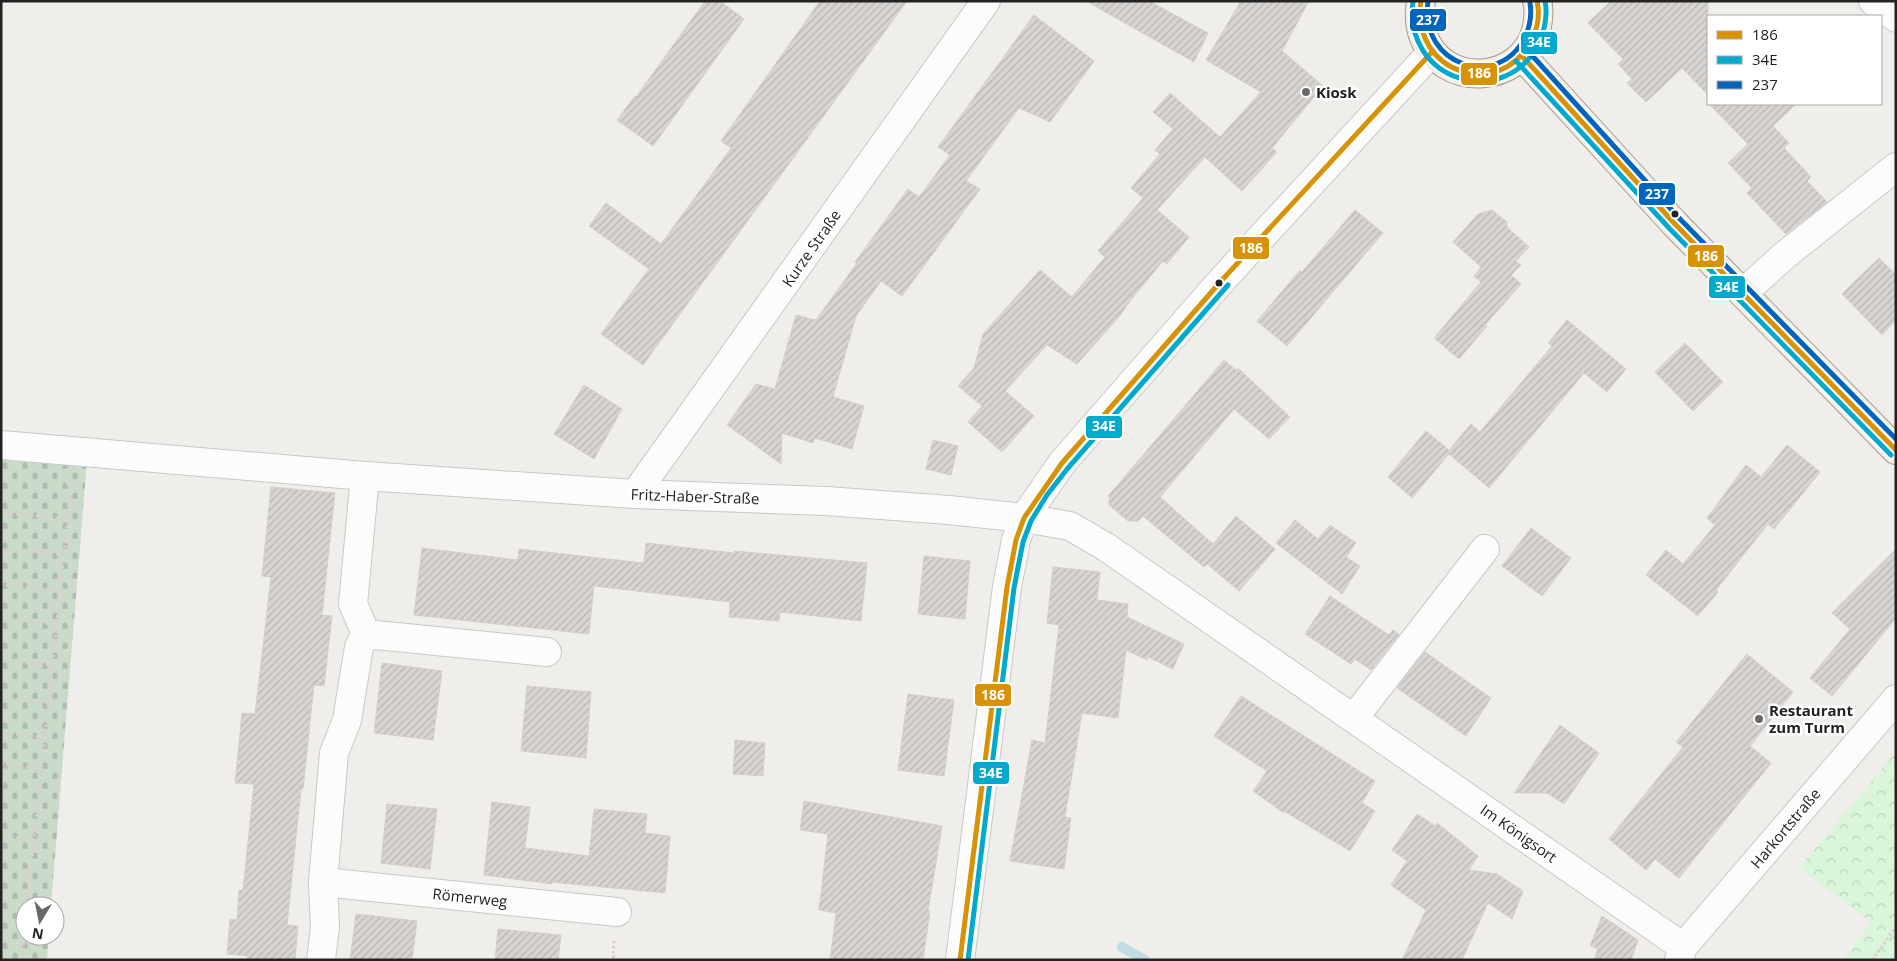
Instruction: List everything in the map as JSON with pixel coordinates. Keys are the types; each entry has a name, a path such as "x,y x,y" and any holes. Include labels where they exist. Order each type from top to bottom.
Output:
{"main road":[{"path":"1421,1 1419,18 1423,36 1432,52 1447,66 1466,73 1486,74 1506,68 1522,56 1533,40 1538,23 1537,1"},
{"path":"1522,56 1674,223 1896,450"}],"street":[{"name":"Kurze Straße","path":"635,494 986,1"},
{"path":"1873,1 1896,18"},
{"path":"960,960 1006,587 1016,540 1024,518 1062,463 1209,294 1432,52"},
{"path":"1742,293 1785,255 1896,167"},
{"name":"Fritz-Haber-Straße","path":"1,445 365,476 635,494 826,501 950,510 1024,518"},
{"path":"365,476 353,604 366,634"},
{"name":"Im Königsort","path":"1024,518 1070,526 1106,547 1354,718 1681,954"},
{"path":"1354,718 1485,549"},
{"path":"366,634 547,652"},
{"path":"321,960 324,927 323,882 334,753 347,720 358,647 366,634"},
{"name":"Harkortstraße","path":"1681,954 1896,699"},
{"name":"Römerweg","path":"323,882 617,912"}],"path":[{"path":"29,896 71,488 65,482"},
{"path":"1,512 68,519"},
{"path":"1,549 64,554"},
{"path":"1,585 60,590"},
{"path":"1,619 57,624"},
{"path":"1,660 53,665"},
{"path":"1,698 49,703"},
{"path":"1,733 45,737"},
{"path":"1,795 3,765 42,769"},
{"path":"1,836 35,840"},
{"path":"1872,960 1896,927"},
{"path":"22,960 23,946"}],"green space":[{"path":"1,453 87,460 52,896 15,896 15,946 48,946 47,960 1,960"},
{"path":"1896,752 1896,960 1843,960 1871,922 1799,868"}],"building":[{"path":"705,1 720,1 744,19 653,146 617,120 636,97"},
{"path":"820,1 907,1 643,365 601,334 649,269 589,226 606,203 661,244 731,148 721,141"},
{"path":"1086,1 1149,1 1208,33 1194,62"},
{"path":"1241,1 1309,1 1282,51 1323,86 1272,148 1277,152 1242,191 1205,157 1157,210 1131,188 1160,154 1155,150 1173,129 1153,112 1170,93 1220,137 1261,92 1206,60"},
{"path":"1611,1 1708,1 1707,94 1682,68 1646,102 1627,83 1632,79 1618,64 1623,59 1588,23"},
{"path":"1034,15 1094,61 1050,122 1019,108 966,181 980,189 902,296 881,281 856,316 833,397 864,406 852,449 815,438 813,443 782,433 781,464 727,425 756,384 775,389 796,315 816,320 908,189 919,197 950,155 938,147"},
{"path":"1710,105 1795,105 1773,126 1789,143 1784,148 1811,177 1807,181 1827,202 1786,234 1747,193 1752,188 1728,163 1748,144"},
{"path":"1143,198 1189,237 1167,264 1163,261 1119,317 1077,364 1047,345 1005,391 1034,416 1002,452 968,422 982,406 958,386 974,368 983,334 1040,270 1072,297 1105,257 1098,251"},
{"path":"1355,210 1383,233 1287,346 1257,321 1300,270 1302,272"},
{"path":"1492,210 1507,222 1507,227 1529,247 1516,261 1521,265 1511,275 1521,284 1485,325 1487,326 1459,359 1434,338 1481,282 1474,276 1481,267 1453,242 1478,214"},
{"path":"1879,258 1896,275 1896,320 1882,335 1842,294"},
{"path":"1567,320 1626,369 1607,392 1584,373 1489,488 1449,454 1412,498 1388,477 1426,431 1449,450 1471,424 1480,432 1552,346 1548,343"},
{"path":"1685,343 1723,382 1693,411 1655,372"},
{"path":"1224,360 1236,370 1238,368 1290,417 1269,439 1234,409 1160,497 1213,544 1236,516 1275,549 1239,591 1207,564 1204,567 1143,516 1138,521 1128,521 1109,505 1109,495"},
{"path":"584,385 622,409 594,459 554,434"},
{"path":"933,440 958,446 951,475 926,469"},
{"path":"1787,445 1820,472 1774,529 1768,524 1698,616 1646,575 1666,550 1683,564 1715,525 1707,518 1746,465 1761,477"},
{"path":"271,487 335,493 322,615 332,616 324,686 314,685 303,789 301,789 287,925 298,926 295,960 247,960 248,956 227,954 230,919 237,920 239,890 243,890 254,784 235,783 242,713 255,714 271,577 262,576"},
{"path":"1295,520 1318,539 1330,525 1356,543 1346,557 1360,566 1342,594 1276,543"},
{"path":"1531,528 1571,558 1542,596 1502,566"},
{"path":"646,543 734,553 734,551 867,563 861,621 780,612 779,621 729,617 730,602 594,586 589,634 414,615 422,548 518,560 519,549 644,563"},
{"path":"1896,549 1896,618 1832,696 1810,678 1850,629 1832,613"},
{"path":"924,556 970,561 965,619 918,614"},
{"path":"1053,567 1100,572 1097,600 1128,604 1127,617 1184,644 1173,669 1148,657 1147,660 1126,650 1118,718 1082,713 1065,817 1071,818 1064,869 1010,861 1032,740 1045,743 1059,625 1047,623"},
{"path":"1330,596 1389,635 1393,630 1399,634 1371,670 1355,659 1351,664 1305,634"},
{"path":"1425,652 1491,698 1466,736 1397,688"},
{"path":"1747,654 1793,692 1750,746 1771,763 1679,878 1655,859 1646,870 1609,839 1683,747 1676,742"},
{"path":"382,663 442,671 433,740 374,733"},
{"path":"527,686 591,692 586,758 521,751"},
{"path":"908,694 954,700 944,776 898,770"},
{"path":"1241,696 1375,781 1362,803 1375,811 1350,851 1284,811 1284,813 1253,791 1267,771 1214,736"},
{"path":"1560,725 1599,753 1564,804 1547,793 1514,793"},
{"path":"735,740 765,743 763,776 733,774"},
{"path":"804,801 942,826 928,911 930,911 923,960 830,960 836,913 819,910 828,834 800,830"},
{"path":"492,802 530,807 525,848 589,856 594,809 647,814 645,833 670,836 665,893 552,882 552,884 484,875"},
{"path":"387,804 437,809 430,869 381,863"},
{"path":"1417,814 1435,826 1437,823 1478,856 1469,870 1497,874 1523,891 1512,919 1488,903 1462,960 1402,960 1426,910 1391,885 1407,861 1392,850"},
{"path":"356,914 417,921 412,960 350,960"},
{"path":"1602,916 1638,940 1631,960 1594,960 1598,949 1590,946"},
{"path":"498,929 561,935 558,960 495,960"}],"waterway":[{"path":"1122,947 1145,960"}],"transit line":[{"name":"34E","path":"1413,1 1414,29 1423,51 1439,68 1459,78 1481,81 1503,77 1523,64 1539,43 1543,33 1546,17 1545,1"},
{"name":"186","path":"1421,1 1421,26 1429,47 1443,62 1461,71 1481,74 1500,70 1518,58 1532,39 1536,30 1538,20 1537,1"},
{"name":"237","path":"1428,2 1429,24 1436,42 1448,55 1463,64 1481,67 1498,63 1513,54 1525,37 1528,29 1531,16 1530,3"},
{"name":"237","path":"1528,51 1679,218 1896,439"},
{"name":"186","path":"960,960 1007,587 1016,540 1024,518 1062,463 1222,280 1432,52"},
{"name":"186","path":"1522,56 1674,223 1896,450"},
{"name":"34E","path":"1516,61 1669,228 1891,455"},
{"name":"34E","path":"968,960 1014,588 1023,542 1031,521 1047,495 1068,468 1228,285"}],"place":[{"name":"Kiosk","path":"1306,92"},
{"name":"Restaurant zum Turm","path":"1759,719"}]}
